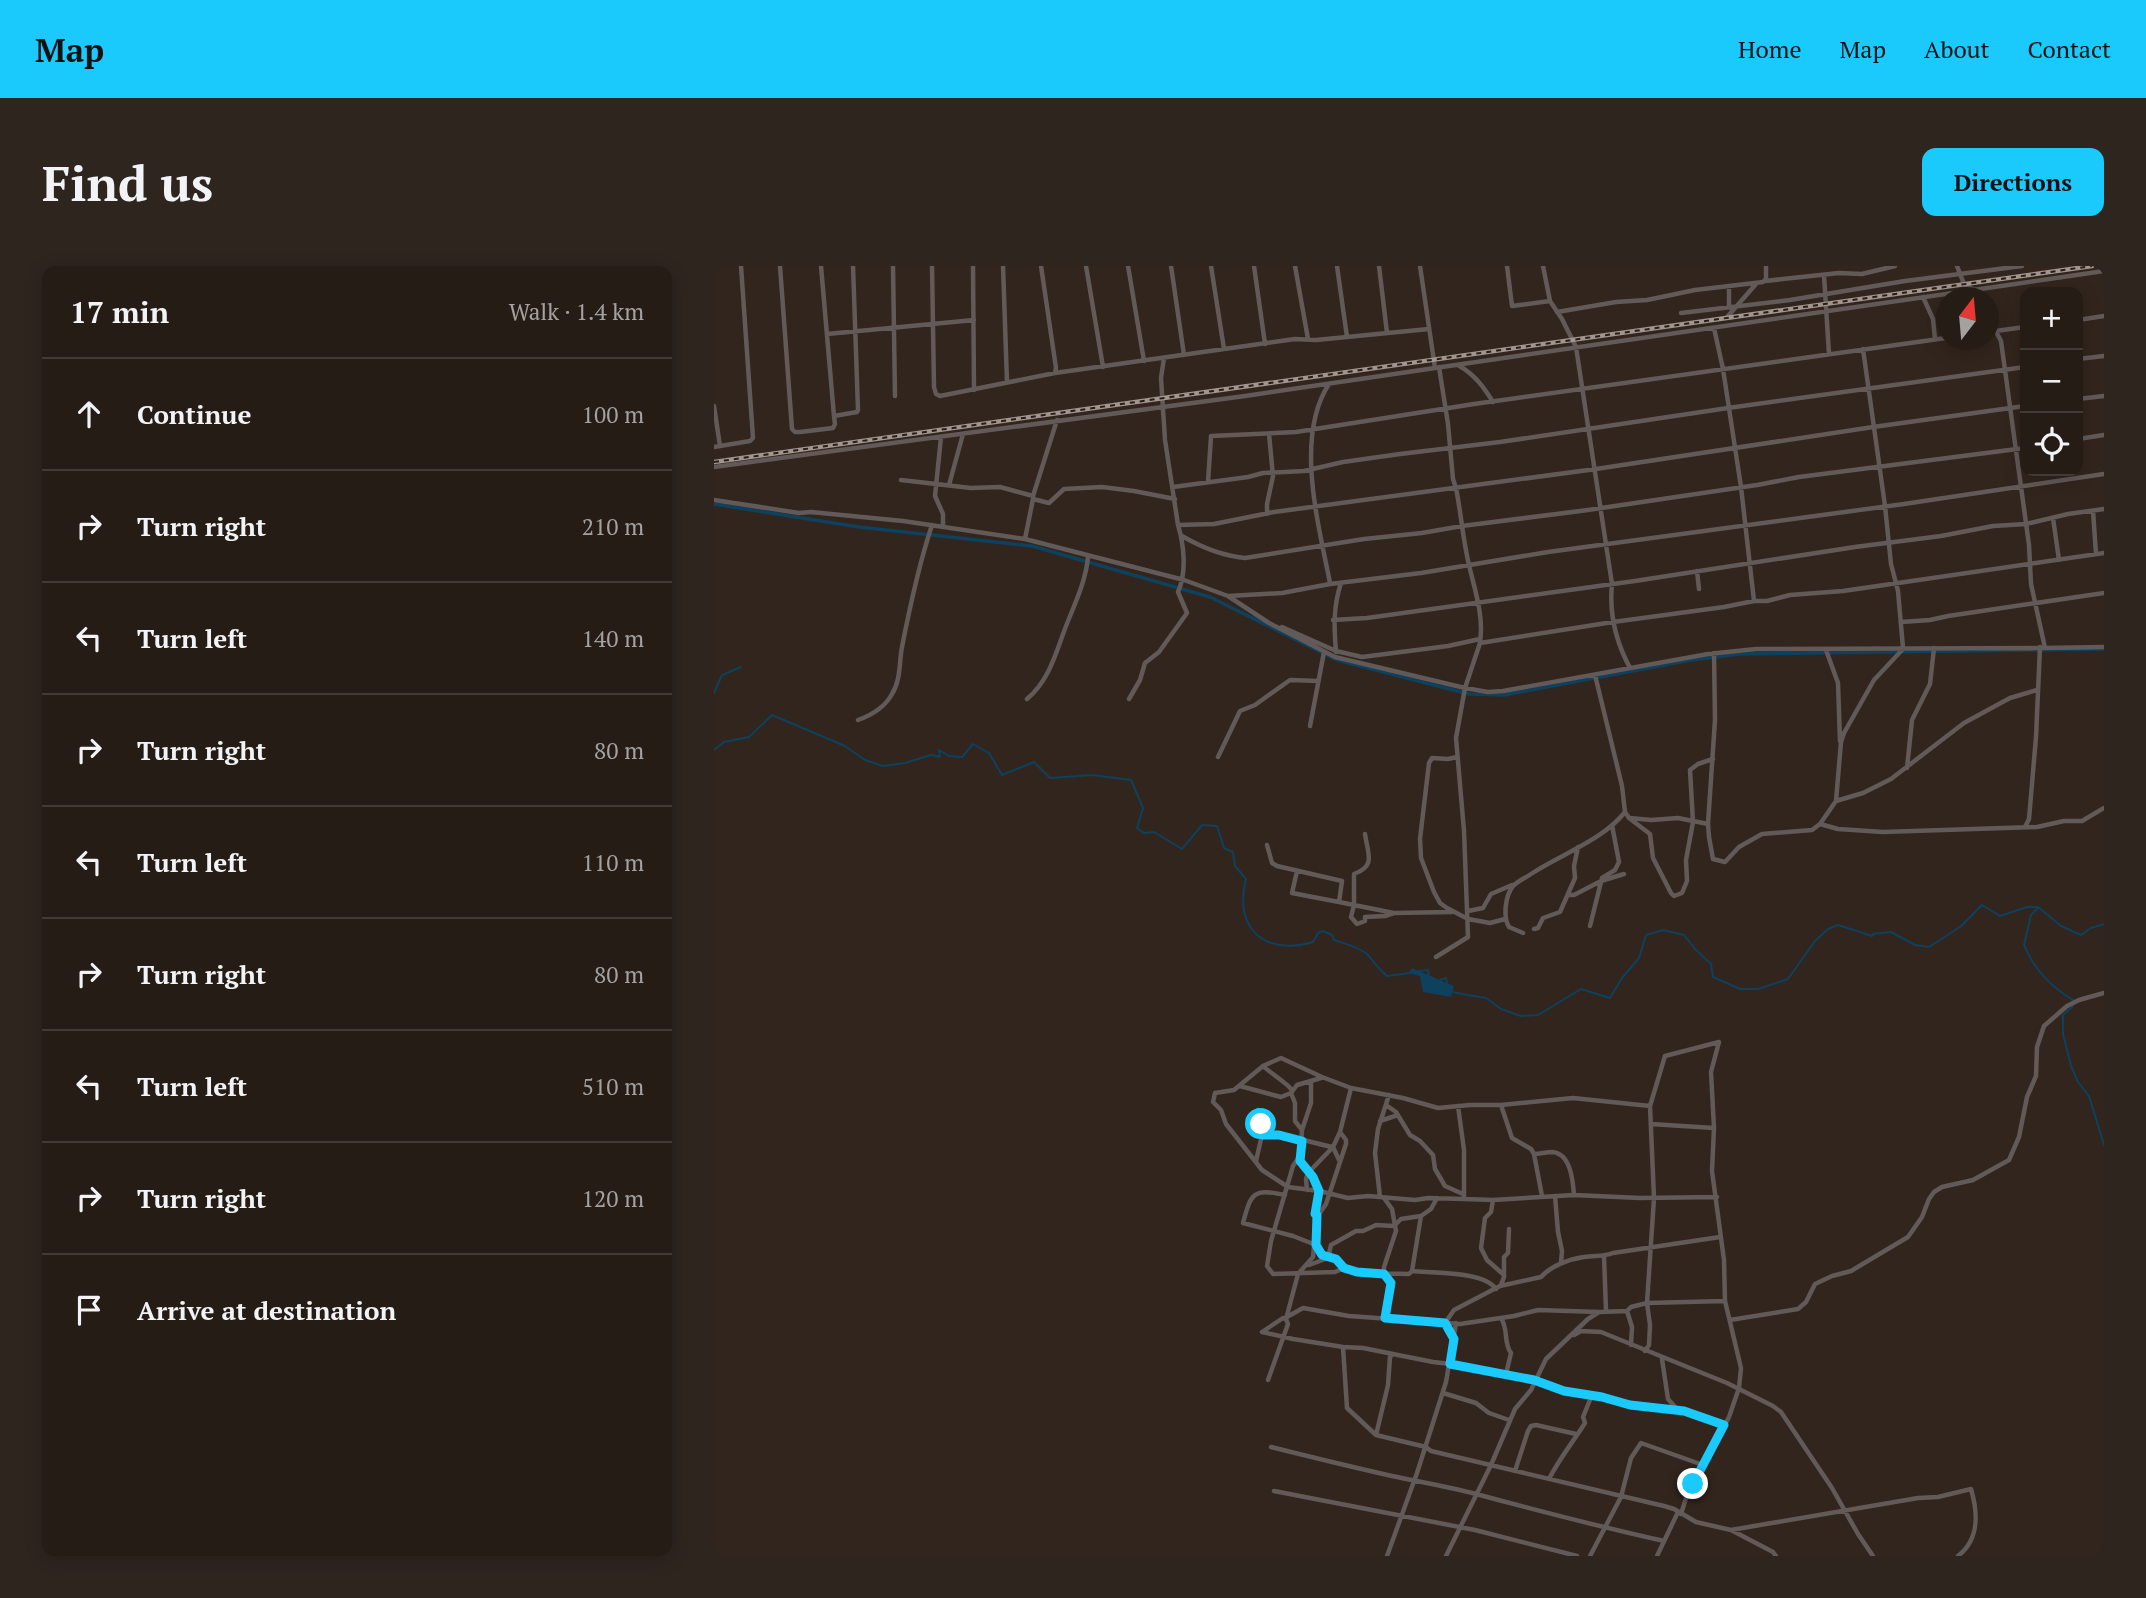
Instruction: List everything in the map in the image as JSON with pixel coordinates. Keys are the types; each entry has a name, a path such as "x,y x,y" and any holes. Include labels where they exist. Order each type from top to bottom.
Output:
{"street":[{"path":"714,406 717,446 750,441 753,438 741,266"},
{"path":"780,266 792,429 795,432 833,428 835,424 821,266"},
{"path":"834,416 859,410 853,266"},
{"path":"893,266 895,396"},
{"path":"932,266 934,387 936,394 940,396 1055,373 1224,349 1429,329"},
{"path":"973,266 974,390"},
{"path":"1003,266 1007,382"},
{"path":"1041,266 1055,352 1055,373"},
{"path":"1086,266 1103,367"},
{"path":"1128,266 1144,361"},
{"path":"1171,266 1184,355"},
{"path":"1211,266 1224,349"},
{"path":"1254,266 1265,344"},
{"path":"1295,266 1308,339"},
{"path":"1338,266 1347,337"},
{"path":"1379,266 1387,333"},
{"path":"1420,266 1445,408 1453,479 1479,603 1481,625 1480,641 1457,725 1468,937 1436,957"},
{"path":"1507,266 1512,306 1550,301"},
{"path":"1543,266 1550,301 1576,348 1612,584 1614,622 1619,646 1630,668"},
{"path":"1765,281 1766,266"},
{"path":"1843,266 1844,273"},
{"path":"1557,312 1765,281 1844,273 1862,274 1895,266"},
{"path":"1957,266 1964,284 1969,287"},
{"path":"1681,313 2022,266"},
{"path":"1995,287 2104,271"},
{"path":"1825,275 1829,354"},
{"path":"1728,316 1756,283"},
{"path":"1728,326 1729,287"},
{"path":"714,467 1437,368 1936,295"},
{"path":"1208,482 1210,436 1313,429 1935,340 1933,319 1923,297"},
{"path":"2083,319 2104,316"},
{"path":"827,334 974,320"},
{"path":"1714,328 1741,487 1754,601"},
{"path":"1999,331 2020,328"},
{"path":"1999,336 2017,449 2034,603 2043,648 2037,690 2029,819 2024,828"},
{"path":"1840,742 1874,680 1903,648 1863,349"},
{"path":"2083,358 2104,356"},
{"path":"1129,699 1140,680 1145,663 1159,652 1187,614 1178,594 1184,580 1182,536 1165,440 1161,378 1164,358"},
{"path":"1458,365 1479,381 1493,402"},
{"path":"1174,487 1273,471 1310,470 1343,462 2020,368"},
{"path":"1330,383 1320,401 1313,429 1310,470 1330,584"},
{"path":"2083,398 2104,396"},
{"path":"1178,524 1214,524 1266,514 2020,407"},
{"path":"1025,539 1033,498 1057,420"},
{"path":"949,485 963,434"},
{"path":"1266,514 1273,471 1269,434"},
{"path":"2083,438 2104,435"},
{"path":"941,437 935,500 942,511 943,526"},
{"path":"1182,536 1209,549 1245,558 1799,477 2020,449"},
{"path":"1228,596 1282,593 1548,552 2104,474"},
{"path":"901,480 971,488 1000,487 1049,503 1064,489 1102,487 1175,499"},
{"path":"714,500 799,513 823,513 943,526 1025,539 1184,580 1228,596 1269,623 1324,652 1357,656 1448,646 1767,601 1790,595 1843,591 2104,553"},
{"path":"1334,620 1367,618 1612,584 1993,526 2026,524 2104,509"},
{"path":"2093,510 2096,554"},
{"path":"2053,518 2059,560"},
{"path":"858,720 881,707 896,687 904,640 932,525"},
{"path":"1027,699 1039,688 1053,663 1077,602 1088,557"},
{"path":"1697,571 1699,589"},
{"path":"1336,654 1334,620 1336,597 1341,583"},
{"path":"1901,622 1930,620 1948,615 2104,593"},
{"path":"1269,623 1336,654 1488,692 1714,653 1756,649 2104,646"},
{"path":"1907,768 1912,720 1930,684 1934,648"},
{"path":"1714,653 1714,758 1708,824 1712,856 1721,862 1728,860 1739,847 1762,834 1812,830 1820,824 1836,801 1840,742 1838,683 1826,649"},
{"path":"1310,726 1324,652"},
{"path":"1595,675 1622,786 1625,812 1650,834 1653,858 1674,896 1682,893 1686,881 1686,860 1693,822 1690,770 1714,758"},
{"path":"1218,757 1240,711 1255,705 1290,680 1318,681"},
{"path":"1836,801 1873,788 1907,768 1971,719 2010,698 2037,690"},
{"path":"1457,757 1432,758 1429,763 1420,839 1421,858 1440,903 1468,919 1490,923 1505,919"},
{"path":"1820,824 1838,829 1883,832 2024,828 2048,826 2064,821 2078,822 2104,808"},
{"path":"1468,911 1483,908 1491,894 1516,883 1578,847 1619,820 1625,812"},
{"path":"1619,820 1678,818 1708,824"},
{"path":"1590,926 1602,878 1615,870 1619,862 1612,825"},
{"path":"1366,834 1369,864 1366,869 1354,874 1354,905 1351,917 1357,924 1364,921 1365,917 1394,913"},
{"path":"1267,845 1272,863 1342,881 1339,902"},
{"path":"1534,929 1538,928 1543,918 1560,912 1575,877 1578,847"},
{"path":"1297,871 1292,893 1394,913 1456,912"},
{"path":"1568,895 1574,895 1601,881 1623,874"},
{"path":"1516,883 1508,893 1505,919 1509,927 1523,933"},
{"path":"1730,1320 1798,1309 1806,1302 1815,1284 1837,1274 1851,1272 1908,1237 1922,1217 1928,1199 1941,1187 1980,1177 2009,1160 2019,1137 2027,1097 2035,1080 2037,1047 2044,1026 2067,1006 2104,993"},
{"path":"1646,1351 1649,1345 1647,1303 1654,1198 1650,1106 1665,1056 1719,1042 1711,1072 1714,1128 1712,1171 1724,1260 1725,1301 1740,1363 1739,1388 1735,1404 1657,1556"},
{"path":"1650,1106 1573,1098 1438,1108 1351,1088 1281,1058 1263,1066 1234,1090 1215,1093 1213,1102 1221,1110 1226,1124 1265,1173 1288,1187 1348,1198 1415,1200 1463,1197 1493,1200 1574,1195 1717,1197"},
{"path":"1263,1066 1277,1079 1289,1085 1295,1103 1295,1121 1302,1130"},
{"path":"1240,1086 1276,1097 1285,1096 1297,1085 1322,1077"},
{"path":"1310,1080 1311,1105 1302,1130 1299,1157 1294,1164 1267,1262 1269,1270 1277,1275 1335,1272 1344,1268"},
{"path":"1307,1190 1308,1173 1333,1147 1340,1132 1351,1088"},
{"path":"1385,1318 1391,1283 1384,1274 1385,1262 1396,1234 1391,1206 1382,1197 1375,1153 1380,1121 1389,1095"},
{"path":"1386,1105 1398,1115 1410,1135 1423,1143 1434,1156 1435,1169 1445,1186 1463,1197"},
{"path":"1502,1105 1512,1138 1531,1149 1534,1154 1542,1196"},
{"path":"1458,1106 1464,1150 1463,1197"},
{"path":"1256,1161 1262,1135 1258,1110"},
{"path":"1380,1121 1398,1115"},
{"path":"1651,1124 1714,1128"},
{"path":"1317,1217 1325,1206 1346,1142 1340,1132"},
{"path":"1262,1135 1279,1135 1333,1147"},
{"path":"1333,1147 1340,1161"},
{"path":"1534,1154 1553,1152 1560,1155 1571,1171 1574,1195"},
{"path":"1268,1380 1288,1324 1286,1318 1298,1274 1313,1258 1316,1245 1319,1191 1299,1157"},
{"path":"1285,1195 1259,1192 1250,1199 1243,1223 1316,1245 1328,1258"},
{"path":"1555,1196 1562,1251 1561,1264"},
{"path":"1328,1258 1331,1245 1355,1231 1363,1231 1376,1225 1395,1225 1401,1219 1421,1216 1437,1198"},
{"path":"1493,1200 1491,1212 1485,1218 1481,1248 1487,1260 1511,1283"},
{"path":"1306,1267 1328,1258 1336,1259 1344,1268 1360,1273 1408,1275 1412,1271 1421,1216"},
{"path":"1498,1288 1504,1276 1509,1229"},
{"path":"1445,1323 1454,1310 1498,1288 1541,1277 1561,1264 1586,1256 1604,1256 1720,1237"},
{"path":"1603,1312 1604,1256"},
{"path":"1412,1271 1459,1274 1498,1288"},
{"path":"1724,1425 1678,1410 1630,1405 1564,1391 1534,1380 1506,1374 1262,1332 1303,1308 1349,1316 1456,1324 1538,1310 1627,1311 1631,1307 1647,1303 1725,1301"},
{"path":"1627,1311 1632,1327 1631,1345"},
{"path":"1574,1335 1588,1319 1603,1312"},
{"path":"1501,1318 1506,1326 1506,1347 1511,1353 1506,1374"},
{"path":"1445,1323 1454,1339"},
{"path":"1387,1556 1443,1393 1456,1324"},
{"path":"1446,1556 1519,1402 1531,1390 1534,1380 1553,1351 1581,1331 1601,1332 1739,1388 1781,1412 1873,1556"},
{"path":"1649,1345 1653,1354"},
{"path":"1343,1347 1347,1408 1376,1435 1678,1512 1696,1522 1731,1530 1776,1556"},
{"path":"1376,1435 1388,1389 1390,1357 1393,1355"},
{"path":"1662,1358 1668,1399 1678,1410"},
{"path":"1443,1393 1476,1404 1489,1413 1509,1420"},
{"path":"1549,1479 1564,1451 1571,1446 1585,1423 1583,1417 1592,1395"},
{"path":"1659,1409 1668,1399"},
{"path":"1515,1471 1531,1426 1577,1434"},
{"path":"1590,1556 1621,1497 1630,1458 1641,1443 1703,1465"},
{"path":"1272,1447 1664,1541"},
{"path":"1731,1530 1918,1498 1938,1497 1971,1489 1976,1528 1970,1544 1958,1556"},
{"path":"1275,1491 1460,1527 1577,1556"}],"water":[{"path":"1412,968 1454,986 1451,997 1423,992 1420,976 1409,973"}],"waterway":[{"path":"714,504 859,527 1032,546 1210,597 1337,660 1469,694 1504,695 1691,660 1740,654 2104,649"},
{"path":"714,693 722,675 741,667"},
{"path":"714,750 724,742 749,737 772,715 845,746 865,760 883,766 931,755 940,757 939,750 949,756 962,757 973,744 989,753 1002,775 1034,762 1050,778 1092,775 1131,780 1143,808 1137,828 1144,833 1154,832 1182,849 1202,825 1217,826 1224,848 1233,852 1235,866 1246,879 1243,897 1244,912 1249,925 1267,941 1280,945 1313,942 1318,933 1323,931 1332,935 1334,940 1363,951 1387,976 1410,973"},
{"path":"1451,992 1486,998 1501,1009 1521,1016 1538,1015 1581,989 1610,998 1639,958 1646,935 1663,930 1684,935 1711,964 1713,977 1740,989 1758,989 1788,979 1815,941 1828,929 1838,925 1872,936 1891,932 1915,945 1929,947 1960,927 1982,905 2000,916 2027,907 2038,907 2061,926 2081,935 2104,924"},
{"path":"2038,908 2031,915 2024,945 2044,977 2073,1000"},
{"path":"1419,971 1428,970 1429,976"},
{"path":"1440,980 1446,978 1447,983"},
{"path":"2073,1006 2063,1015 2063,1034 2071,1066 2078,1082 2089,1096 2104,1145"}],"railway":[{"path":"714,462 2092,266"}],"route":[{"path":"1261,1124 1259,1129 1262,1135 1279,1135 1302,1141 1300,1161 1313,1177 1319,1191 1315,1214 1317,1248 1324,1256 1336,1259 1344,1268 1360,1273 1384,1274 1389,1279 1391,1283 1385,1318 1445,1323 1454,1339 1450,1364 1534,1380 1564,1391 1639,1407 1684,1411 1724,1425 1693,1484"}]}
